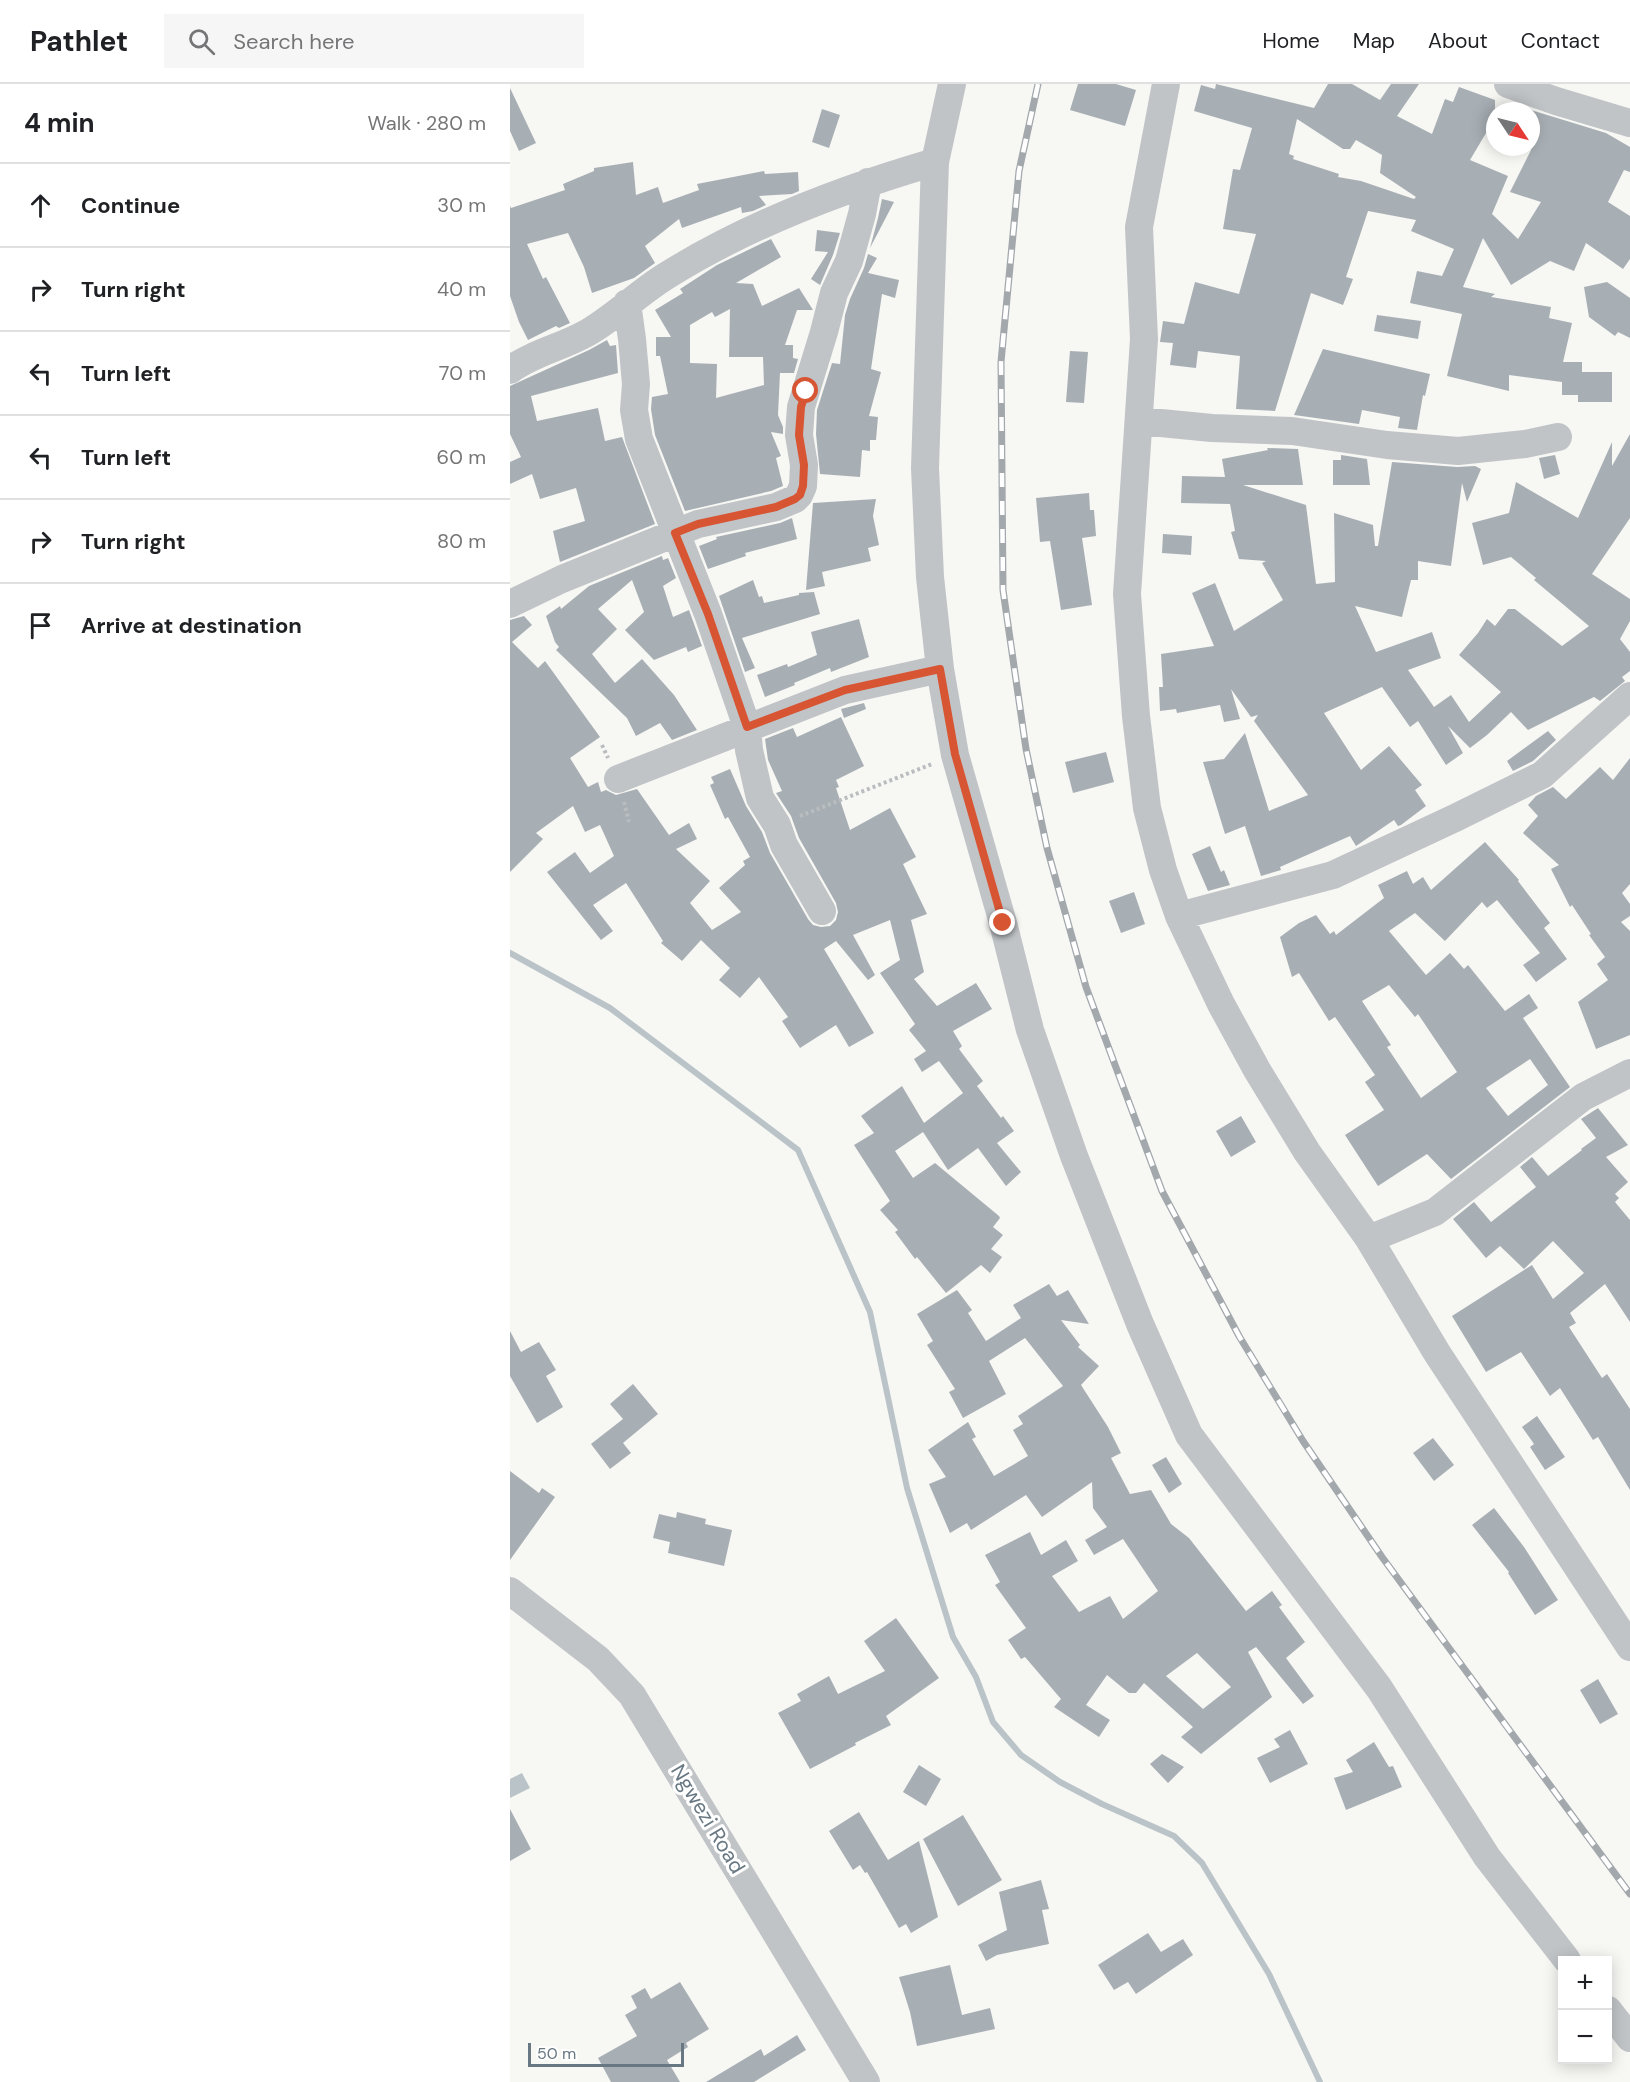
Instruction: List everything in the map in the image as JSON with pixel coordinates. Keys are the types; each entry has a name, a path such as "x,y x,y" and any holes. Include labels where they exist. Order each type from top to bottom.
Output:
{"street":[{"path":"952,84 935,162 925,468 930,577 940,669 955,754 1034,1040 1074,1156 1140,1324 1189,1435 1379,1688 1487,1857 1564,1956"},
{"path":"1166,84 1139,227 1144,339 1127,594 1136,716 1148,808 1163,870 1179,916 1221,1004 1257,1070 1307,1152 1369,1239 1437,1353 1630,1647"},
{"path":"1508,84 1630,123"},
{"path":"510,370 592,330 666,276 724,242 868,182 935,162"},
{"path":"510,604 562,579 698,524 776,507 800,495 804,465 799,435 801,407 834,293 849,261 868,182"},
{"path":"627,303 636,384 634,410 639,439 708,614 747,727 749,750 760,798 777,825 784,845 822,911"},
{"path":"1140,421 1212,428 1292,431 1387,445 1458,452 1525,444 1558,437"},
{"path":"618,779 845,690 940,669"},
{"path":"1179,916 1333,875 1455,818 1542,775 1630,696"},
{"path":"1369,1239 1435,1212 1583,1097 1630,1073"},
{"name":"Ngwezi Road","path":"510,1591 598,1659 632,1695 866,2082"},
{"path":"1612,2015 1630,2038"}],"path":[{"path":"777,825 955,754"}],"shaded area":[{"path":"522,1773 530,1788 510,1798 510,1779"}],"building":[{"path":"1078,84 1116,84 1136,90 1125,126 1070,110"},
{"path":"1216,84 1314,108 1328,84 1352,84 1380,100 1391,84 1419,84 1397,116 1432,134 1445,99 1453,102 1459,87 1495,100 1495,102 1486,102 1486,133 1470,160 1508,176 1492,214 1518,239 1541,202 1510,192 1528,156 1540,156 1540,113 1606,133 1630,147 1630,172 1624,170 1608,202 1630,216 1630,259 1623,269 1586,243 1574,271 1550,261 1511,285 1483,238 1463,287 1495,294 1491,297 1551,307 1549,318 1572,323 1563,362 1582,362 1582,372 1612,372 1612,402 1578,402 1578,395 1562,395 1562,382 1509,375 1509,391 1447,376 1462,314 1410,303 1417,271 1442,276 1454,249 1411,231 1416,220 1368,211 1346,277 1353,279 1343,305 1311,293 1275,411 1236,409 1240,356 1198,351 1196,368 1170,365 1173,343 1160,342 1163,321 1184,324 1195,282 1239,294 1256,234 1223,229 1233,169 1240,170 1252,128 1194,111 1201,85 1215,89","holes":["1297,119 1343,149 1350,149 1356,140 1382,155 1380,173 1416,197 1414,199 1361,181 1338,177 1339,174 1293,159 1294,156 1289,154"]},
{"path":"510,88 536,143 519,151 510,131"},
{"path":"822,109 840,115 829,148 812,142"},
{"path":"633,162 636,195 658,187 663,203 699,190 697,184 764,171 765,174 798,172 799,191 792,194 759,196 766,205 753,211 742,213 741,207 682,228 679,219 645,246 655,263 634,278 592,293 584,267 568,233 527,244 543,279 546,277 570,323 559,328 556,326 528,340 510,296 510,206 511,208 565,190 563,184 594,171 594,168"},
{"path":"882,199 894,202 870,248 878,218"},
{"path":"817,230 840,233 820,285 811,279 828,252 815,251"},
{"path":"771,239 781,257 736,283 753,284 762,306 799,288 813,310 797,310 785,345 793,345 793,358 798,359 794,373 780,373 778,415 783,434 771,432 781,456 776,458 783,486 771,491 685,511 655,435 651,409 652,397 668,394 660,356 656,356 656,337 671,337 655,310 683,293 680,289 717,265","holes":["730,309 729,357 763,357 764,385 716,398 717,364 690,363 690,325 712,312 715,317"]},
{"path":"868,254 877,258 868,273 899,280 895,298 882,294 871,369 881,372 869,416 878,417 876,440 870,440 870,451 862,450 860,477 820,474 816,434 817,410 832,363 840,364 845,315"},
{"path":"1607,282 1630,298 1630,338 1618,332 1615,336 1589,317 1584,287"},
{"path":"1377,315 1421,321 1418,339 1374,331"},
{"path":"607,340 610,346 616,345 618,373 531,396 537,421 598,408 605,441 622,437 655,524 560,562 553,531 585,521 576,488 540,499 532,474 510,484 510,462 521,457 510,434 510,386"},
{"path":"1323,349 1430,374 1425,396 1423,395 1417,430 1398,428 1400,417 1362,410 1359,424 1294,415"},
{"path":"1070,351 1088,352 1084,403 1066,402"},
{"path":"1630,434 1630,518 1592,574 1630,599 1630,621 1620,639 1630,652 1630,671 1622,677 1625,681 1600,701 1594,697 1528,730 1511,712 1470,748 1448,726 1463,753 1446,765 1418,721 1410,727 1382,687 1324,713 1361,770 1389,746 1422,785 1415,790 1426,806 1401,825 1398,826 1394,820 1356,846 1350,836 1280,867 1281,870 1261,876 1245,826 1225,834 1203,762 1224,759 1245,733 1269,811 1308,795 1254,721 1258,715 1251,717 1231,689 1240,719 1224,722 1220,705 1177,713 1176,709 1160,711 1159,687 1163,687 1161,654 1214,646 1192,593 1215,583 1234,631 1283,600 1262,563 1266,561 1239,559 1231,532 1235,531 1230,504 1181,503 1182,476 1225,477 1222,459 1268,450 1267,448 1298,449 1303,485 1243,485 1306,505 1316,584 1335,582 1334,513 1373,525 1375,546 1378,546 1392,462 1457,467 1475,466 1481,469 1467,502 1462,483 1451,566 1418,561 1418,580 1411,580 1402,617 1355,606 1376,652 1432,632 1441,658 1408,670 1434,707 1451,695 1469,722 1501,692 1459,655 1487,619 1495,626 1508,609 1515,609 1562,646 1589,626 1534,580 1536,578 1511,557 1483,565 1472,523 1509,513 1516,482 1578,518 1612,442 1612,466"},
{"path":"1341,455 1367,459 1370,485 1333,485 1333,460 1341,460"},
{"path":"1555,455 1560,474 1544,479 1539,458"},
{"path":"1089,493 1090,510 1094,510 1096,536 1082,538 1092,605 1061,610 1050,541 1040,542 1036,498"},
{"path":"876,499 873,516 879,545 868,548 871,561 822,572 825,586 806,590 813,503"},
{"path":"792,518 797,539 745,553 746,556 708,569 699,546 717,539 716,537 780,523"},
{"path":"1163,534 1192,536 1191,555 1162,553"},
{"path":"662,556 663,560 668,558 676,578 663,586 673,617 689,610 702,646 688,652 686,647 654,660 625,630 644,612 632,580 598,609 617,629 592,654 615,683 642,659 674,695 697,730 672,740 660,723 636,736 627,718 556,650 559,647 546,616 560,606 561,609 589,586"},
{"path":"753,580 759,597 762,596 764,603 799,595 799,593 814,592 820,614 742,638 755,668 745,672 719,596"},
{"path":"524,616 532,625 512,642 538,668 545,661 600,737 570,758 588,787 598,782 601,792 606,790 616,795 637,789 669,835 689,823 697,839 676,849 710,881 690,903 712,930 741,912 719,888 745,865 743,861 750,857 728,817 725,819 710,785 714,783 711,777 730,769 746,806 762,832 770,853 808,919 813,925 821,927 830,926 836,920 838,912 836,903 799,838 791,816 776,793 782,791 768,760 765,739 793,728 797,737 841,717 864,766 836,780 839,787 836,788 850,830 890,808 916,857 903,864 927,914 911,920 924,972 914,979 937,1006 976,983 992,1009 953,1031 962,1046 959,1049 983,1081 977,1086 1014,1131 997,1143 1021,1172 1006,1186 978,1148 948,1170 923,1132 895,1151 913,1178 935,1163 999,1216 1000,1218 993,1227 1003,1235 991,1249 1002,1257 990,1273 981,1265 946,1293 917,1257 915,1259 895,1232 898,1230 880,1210 890,1201 854,1145 874,1133 861,1116 902,1086 924,1123 963,1093 939,1061 922,1072 914,1059 926,1051 909,1030 915,1024 880,973 900,960 890,920 853,935 875,975 868,980 836,941 824,949 874,1033 849,1047 836,1025 800,1048 782,1021 788,1017 759,977 740,998 719,980 730,968 701,940 682,961 661,943 663,941 626,883 593,905 613,931 601,940 547,872 575,852 590,873 614,856 600,825 585,832 573,806 536,833 543,839 510,872 510,620"},
{"path":"859,619 869,657 831,672 830,668 765,697 757,675 787,664 788,667 817,655 811,632"},
{"path":"864,703 866,709 844,718 841,709"},
{"path":"1548,731 1556,740 1533,761 1513,771 1507,761"},
{"path":"1106,752 1114,782 1073,793 1065,762"},
{"path":"1630,758 1630,884 1622,893 1630,904 1630,916 1621,922 1630,931 1630,1035 1596,1049 1578,1002 1608,980 1597,964 1605,957 1572,905 1570,907 1551,869 1559,865 1523,833 1538,816 1528,805 1536,796 1553,787 1566,799 1600,767 1613,780"},
{"path":"1485,842 1519,880 1550,923 1544,928 1567,959 1536,982 1523,965 1540,953 1497,900 1487,908 1482,902 1445,941 1415,913 1389,931 1426,975 1450,953 1464,969 1468,965 1505,1011 1529,994 1538,1008 1523,1018 1570,1087 1451,1179 1427,1154 1378,1186 1345,1135 1384,1110 1365,1082 1375,1075 1335,1017 1329,1021 1299,973 1292,977 1280,937 1299,923 1316,915 1330,934 1334,931 1336,935 1384,898 1378,885 1407,871 1413,884 1423,877 1431,890","holes":["1389,985 1415,1017 1418,1014 1457,1072 1421,1098 1387,1047 1391,1045 1362,1001","1530,1059 1548,1085 1508,1116 1486,1088"]},
{"path":"1210,846 1221,872 1224,870 1230,885 1208,891 1192,854"},
{"path":"1134,892 1145,924 1121,933 1109,901"},
{"path":"1598,1108 1628,1145 1606,1157 1628,1182 1615,1194 1619,1198 1615,1202 1630,1220 1630,1322 1605,1284 1570,1313 1576,1323 1569,1327 1602,1378 1607,1374 1630,1409 1630,1490 1598,1437 1593,1440 1560,1388 1550,1396 1521,1352 1486,1372 1452,1316 1532,1265 1553,1299 1584,1273 1553,1241 1524,1269 1500,1246 1486,1258 1453,1219 1474,1202 1491,1222 1536,1187 1520,1167 1532,1157 1548,1176 1596,1138 1581,1119"},
{"path":"1241,1116 1256,1142 1231,1157 1216,1131"},
{"path":"1049,1284 1057,1296 1068,1290 1089,1324 1061,1320 1080,1345 1078,1347 1099,1366 1081,1385 1108,1427 1121,1453 1111,1458 1130,1494 1151,1490 1171,1524 1189,1538 1246,1611 1272,1591 1282,1605 1279,1607 1305,1642 1286,1658 1314,1696 1303,1704 1256,1647 1248,1652 1272,1697 1201,1754 1181,1737 1193,1727 1144,1683 1136,1693 1129,1693 1107,1675 1086,1705 1110,1720 1099,1737 1054,1707 1061,1699 1025,1657 1021,1659 1008,1640 1026,1628 995,1585 1000,1582 985,1555 1030,1532 1041,1555 1066,1540 1078,1561 1052,1576 1079,1612 1110,1596 1123,1619 1158,1591 1123,1539 1094,1555 1085,1540 1107,1527 1093,1508 1092,1482 1042,1517 1026,1495 971,1530 967,1523 950,1533 929,1484 946,1477 928,1450 968,1422 976,1437 972,1439 994,1476 1028,1456 1013,1430 1023,1424 1018,1416 1063,1386 1025,1338 989,1361 1006,1394 963,1418 949,1392 955,1389 927,1345 933,1341 917,1314 957,1290 972,1310 968,1313 986,1341 1021,1318 1013,1305","holes":["1197,1653 1231,1687 1203,1709 1166,1676"]},
{"path":"510,1331 521,1352 539,1342 556,1370 546,1376 563,1407 537,1423 510,1376"},
{"path":"633,1384 658,1414 623,1443 631,1453 610,1469 591,1444 623,1419 610,1404"},
{"path":"1537,1416 1565,1457 1545,1470 1530,1447 1534,1444 1522,1427"},
{"path":"1433,1438 1454,1465 1434,1481 1413,1453"},
{"path":"1166,1457 1182,1484 1169,1493 1152,1465"},
{"path":"510,1471 539,1493 542,1488 555,1497 510,1560"},
{"path":"1494,1508 1524,1547 1558,1600 1535,1615 1509,1572 1472,1525"},
{"path":"677,1512 706,1519 705,1524 732,1530 724,1566 668,1553 670,1542 653,1538 659,1514 676,1518"},
{"path":"896,1618 939,1678 886,1716 891,1725 810,1769 778,1713 801,1701 797,1694 829,1676 838,1694 885,1671 864,1641"},
{"path":"1598,1679 1618,1714 1600,1724 1580,1690"},
{"path":"1290,1730 1308,1764 1270,1783 1257,1758 1280,1747 1274,1739"},
{"path":"1374,1742 1389,1767 1393,1766 1402,1787 1346,1810 1334,1778 1353,1772 1346,1760"},
{"path":"1162,1754 1184,1767 1168,1783 1150,1764"},
{"path":"919,1765 941,1779 926,1806 903,1792"},
{"path":"510,1809 531,1849 510,1861"},
{"path":"859,1812 888,1860 919,1841 938,1917 911,1933 906,1924 899,1928 867,1872 865,1873 860,1865 853,1870 829,1831"},
{"path":"963,1815 1002,1880 958,1906 923,1839"},
{"path":"1041,1880 1049,1909 1042,1910 1049,1944 997,1955 986,1961 978,1945 1007,1930 999,1892"},
{"path":"1148,1933 1161,1952 1183,1939 1193,1955 1136,1994 1128,1982 1114,1990 1098,1965"},
{"path":"950,1965 962,2015 990,2008 995,2029 917,2046 910,2012 899,1977"},
{"path":"680,1982 709,2029 686,2043 688,2047 667,2060 680,2082 611,2082 598,2058 637,2036 625,2015 637,2008 631,1996 645,1988 651,1999"},
{"path":"797,2035 806,2050 754,2082 706,2082 761,2049 764,2056"}],"waterway":[{"path":"510,953 610,1008 798,1150 870,1312 907,1488 953,1637 976,1677 993,1722 1021,1755 1060,1782 1102,1804 1174,1836 1202,1863 1269,1974 1320,2082"}],"railway":[{"path":"1038,84 1019,171 1001,362 1003,590 1026,749 1047,848 1086,987 1162,1191 1239,1336 1303,1441 1382,1557 1630,1894"}],"route":[{"path":"806,391 801,407 799,435 804,465 800,495 776,507 698,524 675,533 708,614 747,727 845,690 940,669 955,754 1003,923"}]}
